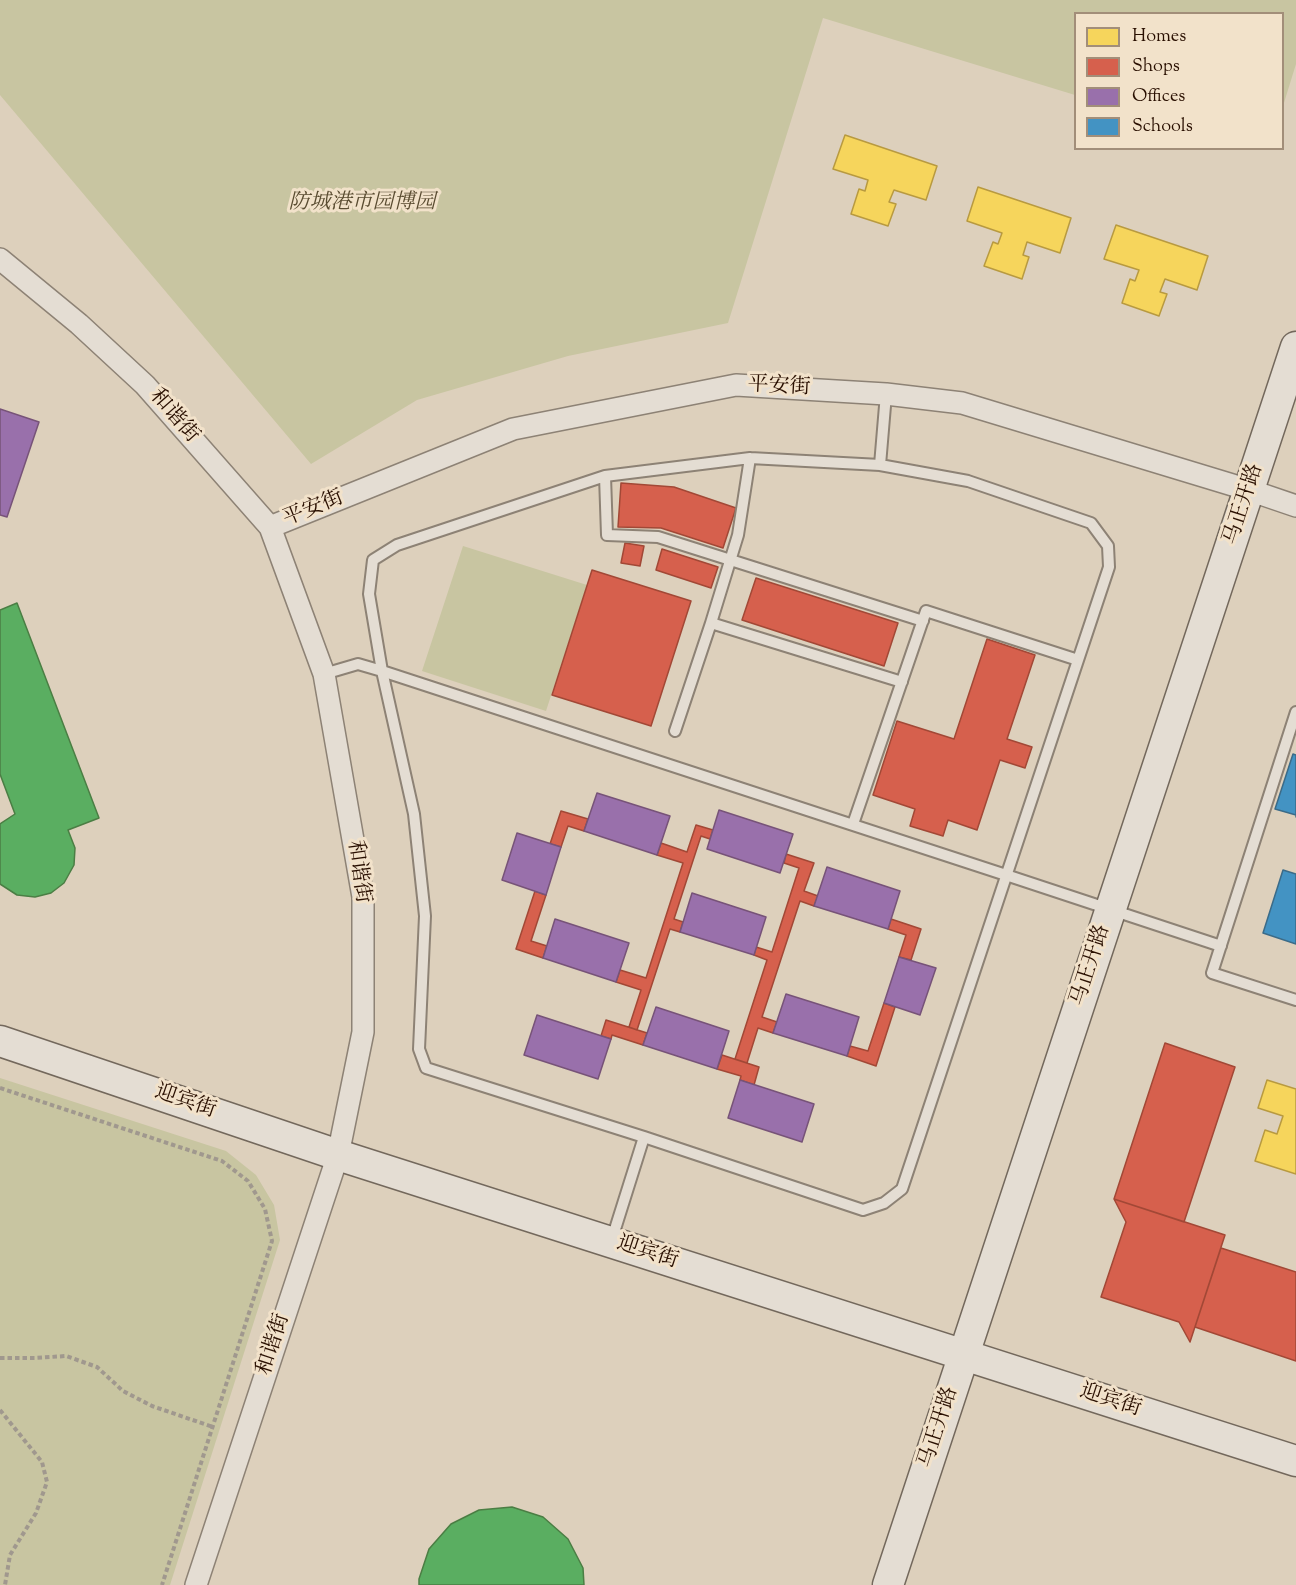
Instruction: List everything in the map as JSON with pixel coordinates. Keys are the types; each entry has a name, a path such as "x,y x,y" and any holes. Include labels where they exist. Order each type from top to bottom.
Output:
{"main road":[{"name":"马正开路","path":"891,1584 964,1354 1296,347"},
{"name":"迎宾街","path":"0,1041 338,1155 1296,1461"}],"street":[{"name":"和谐街","path":"0,260 80,324 146,385 270,527 324,674 363,897 363,1032 338,1155 196,1585"},
{"name":"平安街","path":"270,527 513,429 736,385 886,394 962,403 1296,506"}],"lane":[{"path":"880,465 886,394"},
{"path":"675,731 738,535 750,458"},
{"path":"750,458 880,465 968,481 1092,523 1108,546 1108,567 902,1189 884,1203 863,1210 426,1068 418,1049 425,916 414,814 382,671 369,594 374,560 397,545 605,476 750,458"},
{"path":"605,476 607,535 658,537 923,621"},
{"path":"853,824 926,611 1078,660"},
{"path":"711,622 902,682"},
{"path":"324,674 358,664 382,671 1221,946"},
{"path":"1296,712 1212,973 1296,1000"},
{"path":"611,1242 644,1137"}],"path":[{"path":"0,1089 222,1161 248,1181 265,1209 272,1241 162,1585"},
{"path":"0,1358 66,1356 97,1367 123,1391 152,1406 213,1428"},
{"path":"0,1410 42,1462 47,1482 36,1513 10,1555 5,1585"}],"green space":[{"name":"防城港市园博园","path":"0,0 1296,0 1296,64 1284,103 1284,12 1074,12 1074,95 823,18 728,323 568,356 417,400 311,464 0,95"},
{"path":"463,546 587,585 546,711 422,671"},
{"path":"0,1078 226,1151 256,1175 274,1205 280,1240 170,1585 0,1585"}],"building: Homes":[{"path":"845,135 937,166 926,200 894,190 889,202 896,204 888,226 851,214 859,189 865,191 868,180 833,169"},
{"path":"978,187 1071,218 1060,253 1027,242 1023,255 1029,257 1022,279 984,266 993,242 998,244 1002,233 967,221"},
{"path":"1116,225 1208,256 1197,290 1165,279 1160,292 1167,294 1159,316 1122,303 1130,279 1135,281 1139,270 1104,259"},
{"path":"1267,1080 1296,1089 1296,1174 1255,1161 1265,1130 1277,1134 1283,1116 1258,1108"}],"building: Shops":[{"path":"621,483 674,487 736,508 723,548 661,528 618,527"},
{"path":"625,543 644,546 640,566 621,563"},
{"path":"662,549 718,567 711,588 656,570"},
{"path":"592,570 691,601 651,726 552,695"},
{"path":"756,578 898,623 884,666 742,620"},
{"path":"987,639 1035,655 1007,739 1032,747 1025,768 1000,760 977,830 948,820 943,836 910,826 915,809 873,795 897,721 954,739"},
{"path":"561,811 588,819 584,831 568,826 561,847 550,844"},
{"path":"696,825 713,830 710,839 701,836 674,919 683,922 680,932 670,929 637,1030 629,1027 641,990 616,982 620,970 646,978 683,863 657,855 661,843 687,852"},
{"path":"786,854 814,863 804,891 818,896 814,906 800,901 762,1017 777,1022 773,1033 758,1028 747,1063 735,1059 767,960 754,955 756,947 772,952 799,868 784,863"},
{"path":"535,891 546,895 531,941 547,946 543,958 516,949"},
{"path":"891,919 921,929 911,960 899,957 906,935 888,929"},
{"path":"884,1003 895,1007 876,1066 847,1056 850,1046 868,1051"},
{"path":"606,1020 647,1033 643,1045 612,1035 611,1039 601,1036"},
{"path":"1165,1043 1235,1067 1184,1222 1114,1199"},
{"path":"722,1055 759,1067 754,1085 740,1080 741,1076 717,1069"},
{"path":"1114,1199 1225,1235 1190,1342 1179,1322 1101,1297 1126,1222"},
{"path":"1221,1248 1296,1272 1296,1361 1195,1327"}],"building: Offices":[{"path":"0,409 39,422 7,517 0,515"},
{"path":"597,793 670,816 657,855 584,831"},
{"path":"719,810 793,834 780,873 707,849"},
{"path":"517,833 561,847 546,895 502,880"},
{"path":"827,867 900,891 888,929 814,906"},
{"path":"692,893 766,917 754,955 680,932"},
{"path":"555,919 629,943 616,982 543,958"},
{"path":"899,957 936,968 920,1015 884,1003"},
{"path":"786,994 859,1017 847,1056 773,1033"},
{"path":"656,1007 729,1031 717,1069 643,1045"},
{"path":"537,1015 611,1039 598,1079 524,1055"},
{"path":"740,1080 814,1104 802,1142 728,1118"}],"building: Schools":[{"path":"1293,754 1296,755 1296,815 1275,809"},
{"path":"1283,870 1296,874 1296,944 1263,933"}],"building: Public":[{"path":"17,603 99,818 68,830 75,848 74,865 64,883 51,893 35,897 17,895 0,884 0,824 15,814 0,774 0,610"},
{"path":"512,1507 543,1517 568,1539 583,1568 584,1585 419,1585 429,1549 451,1524 479,1510"}]}
